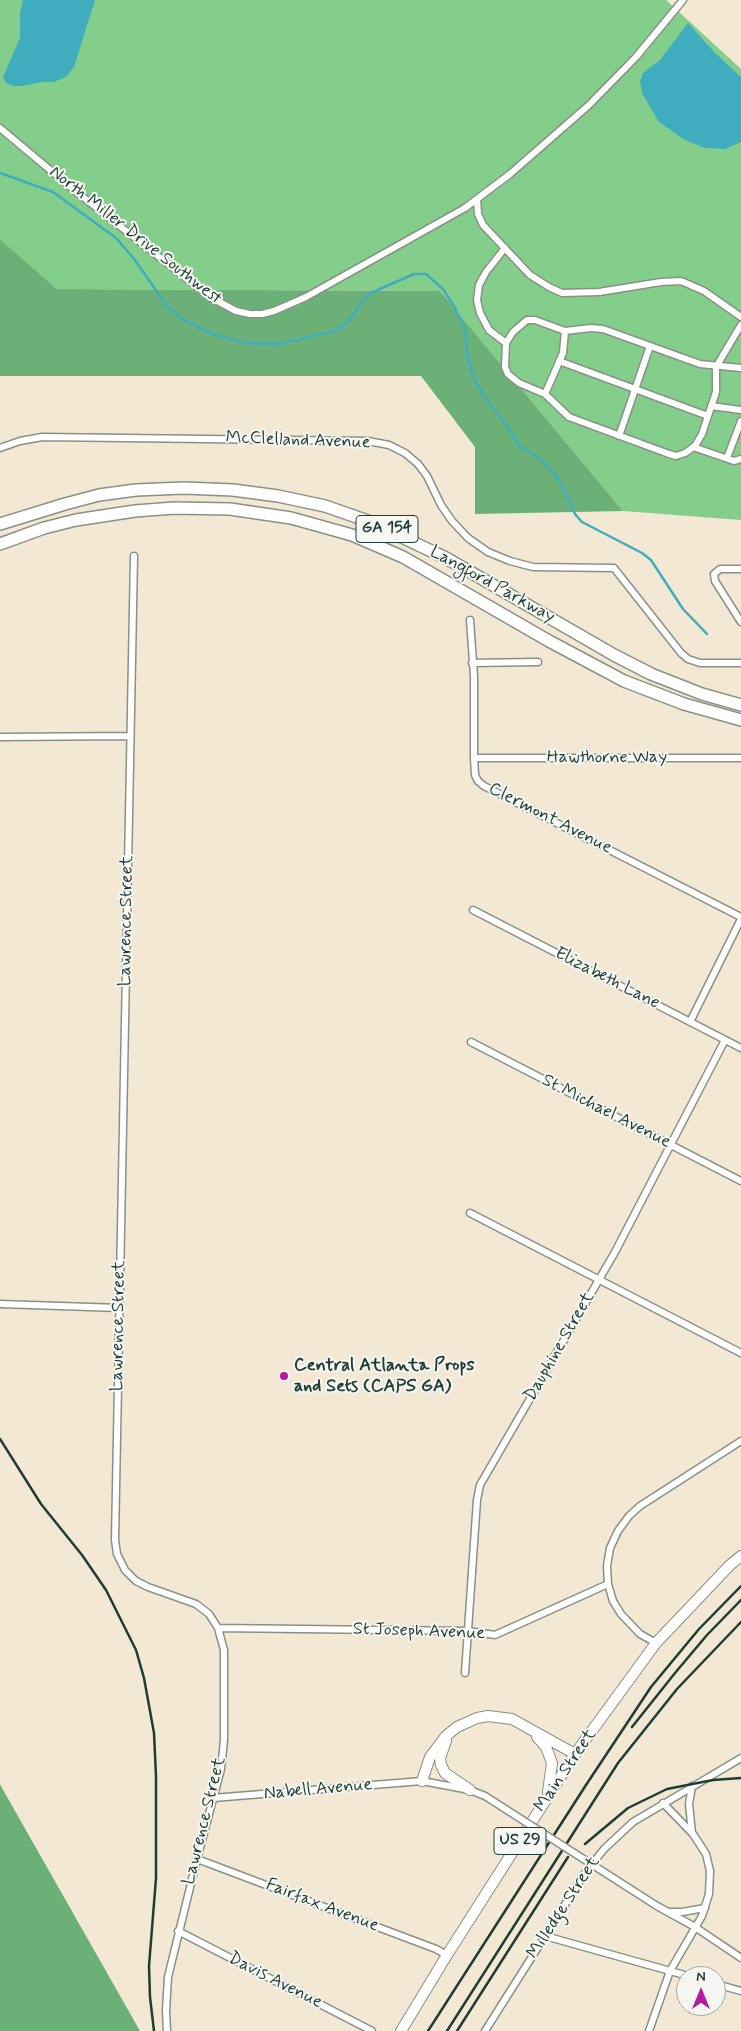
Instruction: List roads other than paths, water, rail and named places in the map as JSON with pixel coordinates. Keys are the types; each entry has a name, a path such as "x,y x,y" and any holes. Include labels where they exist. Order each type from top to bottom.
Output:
{"highway":[{"name":"Langford Parkway","path":"0,524 99,495 136,490 184,488 233,490 278,496 325,506 383,528 446,558 614,656 651,674 702,694 741,705"},
{"name":"Langford Parkway","path":"0,544 52,526 100,515 135,511 174,508 230,509 291,518 352,535 403,557 549,641 624,681 684,704 741,720"}],"main road":[{"name":"Main Street","path":"401,2031 575,1754 656,1643 730,1565 741,1556"},
{"path":"422,1781 430,1757 450,1732 467,1722 488,1716 512,1719 575,1754"},
{"path":"530,1728 546,1747 550,1756 552,1773 547,1798"},
{"path":"450,1732 442,1748 441,1765 445,1773 470,1790"}],"street":[{"name":"North Miller Drive Southwest","path":"0,128 74,190 210,297 236,311 250,314 274,311 306,297 436,226 478,199 510,174 589,105 636,57 682,0"},
{"path":"478,199 478,214 483,225 530,275 562,293 599,292 661,282 681,281 704,291 741,317"},
{"path":"504,248 479,285 478,300 480,313 489,330 506,343"},
{"path":"741,325 716,366 716,392 702,434 693,447 685,453 676,456 569,417 545,394 519,383 508,374 505,367 506,343 513,332 527,320 535,320 565,331 591,328 603,329 700,364 716,366 741,368"},
{"path":"545,394 563,353 565,331"},
{"path":"619,436 650,346"},
{"path":"559,361 708,416"},
{"path":"711,406 741,410"},
{"path":"727,458 741,422"},
{"name":"McClelland Avenue","path":"0,448 20,441 42,437 368,441 390,445 405,453 418,464 452,521 468,538 488,552 510,562 533,567 614,568 681,654 688,659 700,663 741,663"},
{"path":"693,447 734,461 741,459"},
{"name":"Lawrence Street","path":"134,556 117,1554 125,1570 136,1581 148,1588 196,1604 209,1614 218,1628 224,1650 224,1740 221,1770 196,1859 168,1977 167,2031"},
{"path":"741,569 720,568 714,574 715,582 741,622"},
{"name":"Clermont Avenue","path":"470,620 475,775 484,786 741,918"},
{"path":"472,663 538,662"},
{"path":"0,737 130,736"},
{"name":"Hawthorne Way","path":"474,758 741,758"},
{"name":"Elizabeth Lane","path":"472,910 741,1048"},
{"path":"690,1022 741,918"},
{"name":"Dauphine Street","path":"465,1673 476,1500 480,1485 600,1279 725,1040"},
{"name":"St Michael Avenue","path":"471,1042 741,1181"},
{"path":"470,1213 741,1353"},
{"path":"0,1304 120,1308"},
{"path":"656,1643 640,1634 621,1614 613,1601 608,1584 607,1566 610,1548 618,1531 629,1516 640,1506 741,1441"},
{"name":"St Joseph Avenue","path":"218,1628 468,1631 495,1635 608,1584"},
{"name":"Milledge Street","path":"484,2031 584,1873 604,1849 633,1822 741,1758"},
{"name":"Nabell Avenue","path":"213,1798 422,1781 470,1790 484,1796 657,1906 696,1927 741,1958"},
{"path":"692,1786 688,1804 692,1833"},
{"path":"649,2031 670,1971 696,1927 709,1894 710,1871 706,1854 692,1833 663,1803"},
{"name":"Fairfax Avenue","path":"196,1859 436,1949 447,1955"},
{"path":"669,1912 705,1908"},
{"name":"Davis Avenue","path":"178,1932 372,2031"},
{"path":"545,1936 676,1973"},
{"path":"726,1987 741,1991"}],"water":[{"path":"23,0 95,0 74,67 66,77 54,82 22,86 13,86 6,83 3,77 20,38 20,13"},
{"path":"688,23 714,52 741,77 741,142 725,149 705,148 685,140 659,122 642,93 640,81 643,73 660,60"}],"waterway":[{"path":"0,173 53,192 116,238 135,260 166,305 182,319 213,334 245,343 279,344 334,331 344,325 352,317 364,298 373,292 414,274 426,274 443,289 455,308 465,330 468,359 475,381 508,427 519,446 547,465 561,483 575,514 582,522 642,553 651,560 683,609 707,634"}],"railway":[{"path":"0,1439 41,1504 82,1555 106,1590 136,1650 144,1678 154,1733 156,1776 156,1878 149,1966 154,2031"},
{"path":"428,2031 651,1687 699,1629 741,1586"},
{"path":"632,1727 707,1635 741,1600"},
{"path":"447,2031 618,1763 677,1689 741,1622"},
{"path":"585,1844 628,1808 667,1789 713,1780 741,1778"},
{"path":"457,2031 568,1857"}],"place":[{"name":"Central Atlanta Props and Sets (CAPS GA)","path":"284,1376"}]}
